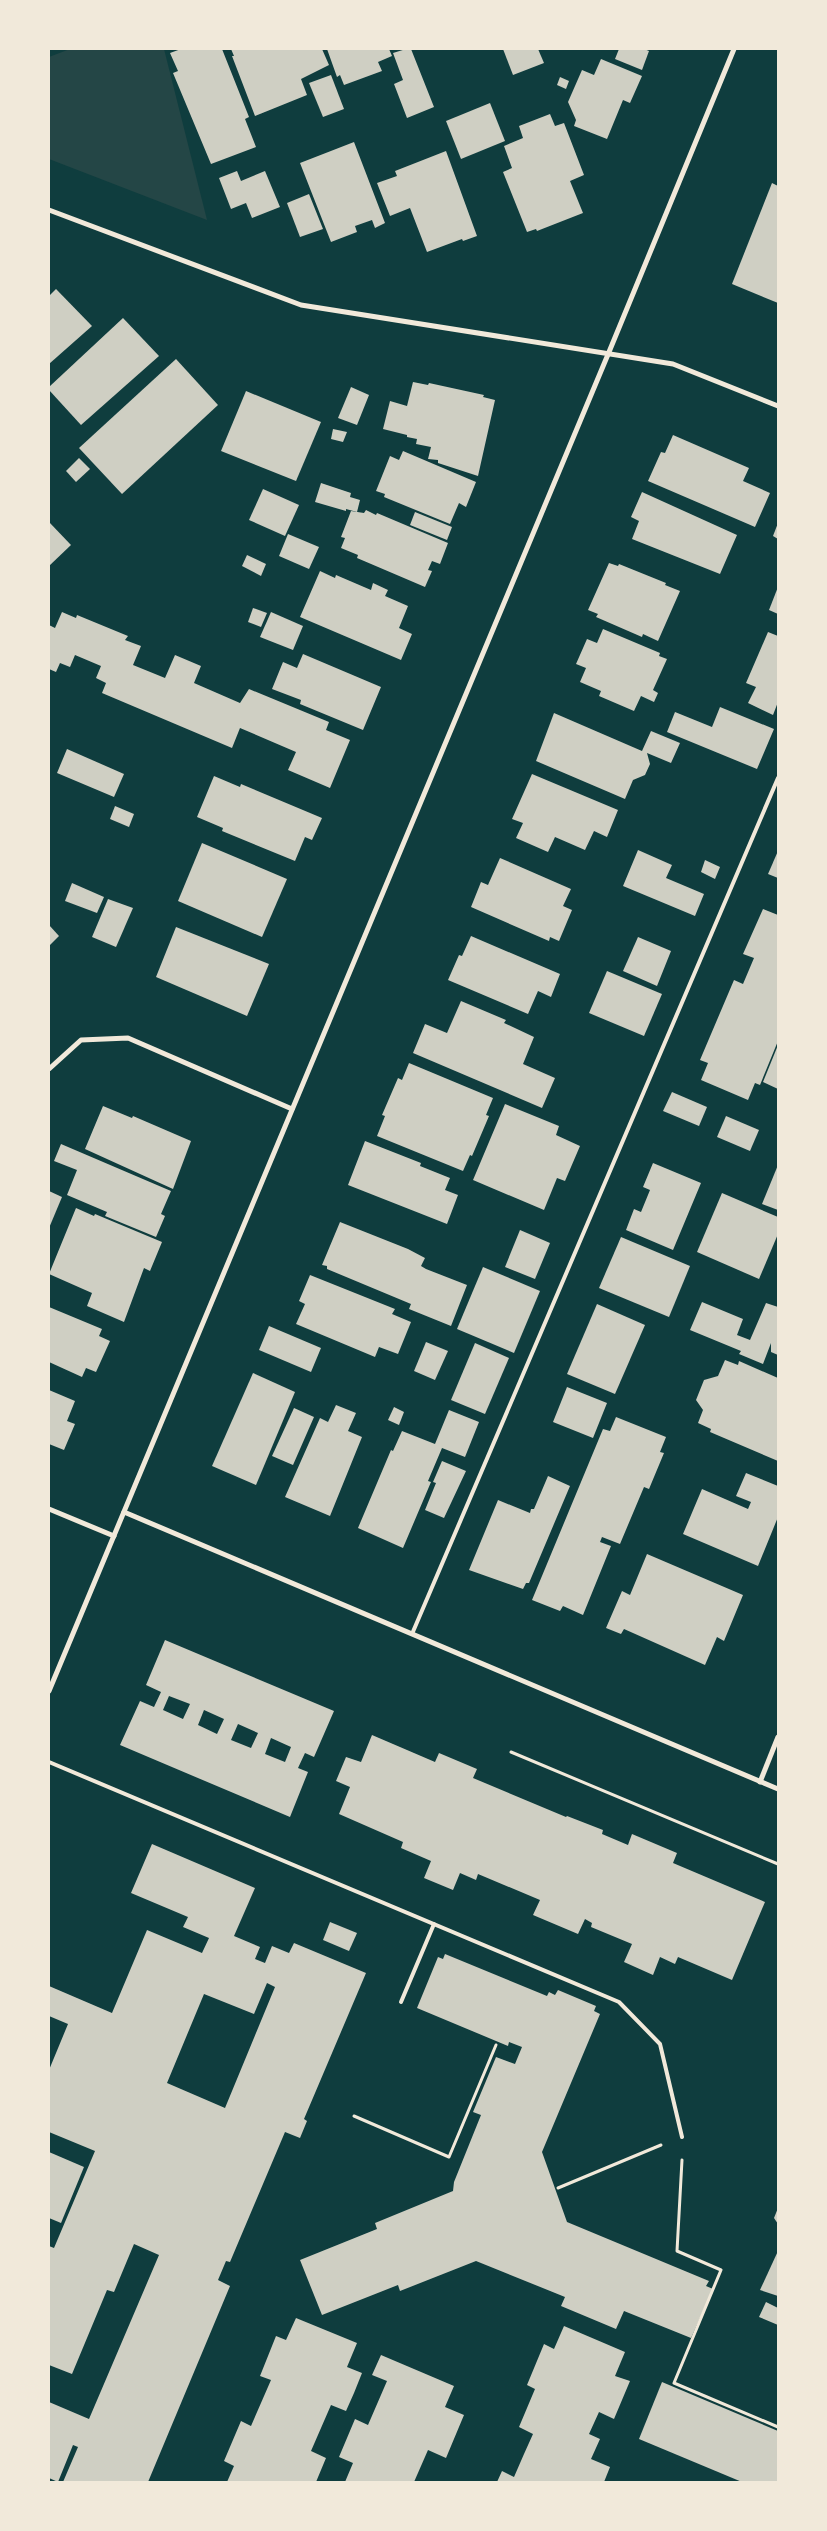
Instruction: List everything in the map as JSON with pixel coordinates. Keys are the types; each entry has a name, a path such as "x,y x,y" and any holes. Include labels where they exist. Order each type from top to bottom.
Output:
{"street":[{"path":"49,1691 734,49"},
{"path":"49,210 301,305 609,352 673,364 778,406"},
{"path":"49,1070 81,1040 128,1038 292,1109"},
{"path":"49,1509 114,1536"},
{"path":"124,1512 778,1790"},
{"path":"760,1782 778,1737"}],"lane":[{"path":"412,1634 778,778"},
{"path":"49,1762 619,2002 660,2044 682,2137"},
{"path":"401,2002 434,1924"}],"path":[{"path":"511,1752 778,1864"},
{"path":"354,2116 449,2157 496,2045"},
{"path":"558,2188 682,2137 677,2251 721,2270 674,2383 778,2427"}],"shaded area":[{"path":"70,49 164,49 207,220 49,159 49,57"}],"building":[{"path":"181,49 222,49 249,117 245,119 256,147 211,164 173,73 178,71 170,53"},
{"path":"231,49 322,49 329,65 301,79 307,95 255,116"},
{"path":"327,49 389,49 392,56 378,62 382,71 344,85 340,75 337,77"},
{"path":"411,49 434,107 407,118 394,84 403,80 393,53"},
{"path":"503,49 538,49 544,63 513,75"},
{"path":"619,49 644,49 649,51 642,70 615,59"},
{"path":"601,59 642,76 630,103 623,100 607,139 574,126 576,120 568,102 582,70 594,75"},
{"path":"331,75 344,109 323,117 309,83"},
{"path":"560,77 569,81 566,89 557,85"},
{"path":"490,103 505,141 461,159 446,121"},
{"path":"550,114 555,126 564,123 584,175 570,181 583,213 537,231 536,229 527,232 503,172 512,168 504,146 523,138 519,126"},
{"path":"354,142 385,223 375,228 372,220 355,226 357,232 331,242 300,163"},
{"path":"446,151 477,236 463,241 462,239 427,252 410,208 390,216 377,183 397,176 395,171"},
{"path":"237,171 241,181 265,171 280,207 252,218 246,203 231,209 219,178"},
{"path":"772,183 778,186 778,303 732,284"},
{"path":"309,194 323,229 300,237 287,203"},
{"path":"56,289 92,326 49,364 49,296"},
{"path":"123,318 159,356 81,425 49,390 49,387"},
{"path":"176,359 218,405 122,494 79,448"},
{"path":"413,382 428,385 429,383 484,395 483,397 495,400 478,476 438,463 438,460 428,459 431,447 416,444 417,439 407,437 407,435 383,429 390,401 407,406"},
{"path":"351,387 369,395 357,425 338,418"},
{"path":"246,391 321,422 296,481 221,451"},
{"path":"333,429 347,432 343,442 331,439"},
{"path":"673,435 749,468 743,481 770,493 755,527 648,481 661,452 665,453"},
{"path":"403,451 476,482 466,507 459,503 450,524 384,497 385,494 376,491 390,456 399,460"},
{"path":"79,458 90,469 76,482 66,471"},
{"path":"321,483 351,493 350,497 360,500 357,512 346,509 346,511 315,502"},
{"path":"263,489 299,505 285,536 249,520"},
{"path":"642,492 737,535 720,574 632,539 639,521 631,517"},
{"path":"366,510 448,543 440,564 432,561 428,570 432,571 425,587 357,558 358,555 341,548 345,538 341,537 351,511 364,513"},
{"path":"415,512 452,527 447,540 410,525"},
{"path":"49,522 71,545 49,566"},
{"path":"778,523 778,539 773,536"},
{"path":"288,534 319,547 309,569 279,556"},
{"path":"247,555 266,564 261,576 242,566"},
{"path":"609,563 618,566 619,564 666,583 665,585 680,591 658,641 643,634 642,637 596,617 598,614 588,610"},
{"path":"320,571 335,578 336,575 371,590 373,583 388,590 385,596 408,606 399,628 412,634 401,660 300,617"},
{"path":"778,587 778,614 769,610"},
{"path":"253,608 267,613 261,627 248,622"},
{"path":"62,612 76,618 77,615 128,636 125,640 141,646 133,665 165,678 175,655 201,666 194,683 240,703 249,689 329,722 326,730 350,740 330,788 288,770 296,752 240,728 232,748 102,693 106,683 96,678 101,666 75,655 70,667 60,663 56,672 49,669 49,625 55,628"},
{"path":"271,612 303,626 293,650 260,637"},
{"path":"603,629 660,653 659,656 667,659 653,690 658,693 654,702 641,696 634,711 599,696 601,691 580,682 586,668 576,664 587,639 597,643"},
{"path":"768,632 778,636 778,702 773,715 748,703 756,687 746,683"},
{"path":"303,654 381,687 363,730 300,704 301,700 272,689 283,662 297,668"},
{"path":"720,707 774,729 757,769 667,732 675,712 712,727"},
{"path":"554,713 642,751 651,731 680,743 671,763 647,753 650,764 645,775 633,780 625,799 536,761"},
{"path":"67,749 124,774 114,797 57,773"},
{"path":"532,774 618,810 607,837 594,831 585,850 555,837 548,852 516,838 523,823 512,819"},
{"path":"214,776 240,787 241,784 322,818 312,840 305,837 295,861 222,831 223,828 197,817"},
{"path":"115,806 134,814 129,827 110,819"},
{"path":"202,843 287,879 262,937 178,901"},
{"path":"638,850 672,865 666,878 704,894 695,916 623,886"},
{"path":"778,851 778,878 768,874"},
{"path":"500,858 571,889 563,906 572,910 559,941 550,937 549,941 471,907 481,882 488,885"},
{"path":"705,860 720,867 715,879 701,872"},
{"path":"72,883 104,897 97,913 65,901"},
{"path":"108,899 133,908 116,947 92,937"},
{"path":"763,909 778,915 778,1041 760,1085 755,1083 748,1100 701,1080 708,1063 700,1060 734,980 743,984 754,958 743,954"},
{"path":"49,925 59,936 49,946"},
{"path":"176,927 269,964 247,1016 156,977"},
{"path":"471,936 560,974 551,997 538,991 528,1014 448,980 459,955 462,956"},
{"path":"638,937 671,951 657,986 623,971"},
{"path":"607,971 662,994 644,1036 589,1013"},
{"path":"461,1001 506,1020 504,1023 534,1037 523,1064 555,1078 542,1108 413,1053 425,1024 447,1033"},
{"path":"778,1045 778,1089 763,1082"},
{"path":"409,1063 493,1098 486,1115 489,1116 472,1156 470,1155 463,1171 377,1136 385,1116 382,1115 398,1078 402,1080"},
{"path":"672,1092 707,1107 699,1126 663,1111"},
{"path":"505,1104 559,1126 556,1135 580,1146 565,1181 557,1178 544,1210 473,1180"},
{"path":"103,1106 132,1118 133,1116 191,1141 173,1189 85,1149"},
{"path":"726,1116 759,1130 750,1151 717,1137"},
{"path":"365,1141 421,1163 420,1166 450,1178 445,1190 458,1195 447,1224 348,1185"},
{"path":"61,1144 171,1191 161,1214 165,1216 156,1237 105,1216 107,1212 67,1195 77,1170 54,1161"},
{"path":"653,1163 701,1183 673,1250 626,1230 634,1209 641,1212 650,1190 643,1187"},
{"path":"778,1165 778,1210 762,1204"},
{"path":"49,1191 62,1197 49,1228"},
{"path":"722,1193 778,1217 778,1234 759,1279 697,1252"},
{"path":"76,1208 162,1242 150,1271 144,1268 124,1322 87,1306 92,1293 49,1274"},
{"path":"340,1222 408,1249 425,1258 421,1266 467,1285 451,1326 409,1309 411,1304 327,1269 327,1266 322,1265"},
{"path":"520,1230 550,1243 535,1279 505,1267"},
{"path":"621,1237 690,1266 669,1317 599,1288"},
{"path":"483,1267 540,1291 514,1353 457,1329"},
{"path":"310,1275 395,1309 392,1314 411,1322 398,1354 379,1347 375,1357 296,1324 305,1304 299,1301"},
{"path":"702,1302 743,1319 737,1335 750,1340 766,1303 778,1307 778,1355 771,1352 771,1343 763,1364 739,1354 741,1351 690,1330"},
{"path":"597,1304 645,1325 615,1394 567,1374"},
{"path":"49,1307 102,1329 99,1336 110,1341 96,1372 86,1368 82,1377 49,1362"},
{"path":"269,1326 321,1348 311,1372 259,1350"},
{"path":"426,1342 448,1351 435,1380 414,1371"},
{"path":"475,1343 509,1358 485,1414 451,1400"},
{"path":"725,1360 738,1365 739,1361 778,1378 778,1461 710,1432 711,1429 698,1423 703,1410 696,1400 704,1380 718,1376"},
{"path":"253,1373 295,1392 256,1485 212,1466"},
{"path":"567,1387 607,1403 593,1438 553,1422"},
{"path":"49,1390 75,1401 67,1421 75,1424 64,1450 49,1444"},
{"path":"336,1405 356,1413 348,1431 362,1437 330,1516 285,1497 320,1418 328,1422"},
{"path":"394,1407 404,1412 399,1425 388,1420"},
{"path":"294,1408 314,1417 293,1465 272,1456"},
{"path":"449,1410 479,1422 465,1457 442,1448 428,1481 431,1482 403,1548 358,1528 391,1450 393,1451 402,1431 435,1444"},
{"path":"616,1417 666,1437 660,1452 664,1453 649,1489 644,1487 620,1544 602,1537 600,1542 611,1546 583,1615 563,1606 560,1611 532,1600 603,1429 610,1431"},
{"path":"442,1461 466,1471 444,1518 425,1510 436,1483 433,1482"},
{"path":"746,1473 778,1486 778,1517 758,1566 683,1534 702,1489 748,1509 751,1502 736,1496"},
{"path":"548,1476 570,1486 529,1583 526,1583 523,1589 469,1570 498,1500 530,1513 531,1509 534,1509"},
{"path":"647,1554 743,1595 724,1641 717,1637 705,1665 624,1629 621,1634 606,1628 622,1591 630,1595"},
{"path":"165,1640 334,1711 314,1757 305,1753 298,1768 308,1772 290,1817 120,1745 140,1701 154,1707 161,1692 146,1685","holes":["169,1696 190,1704 183,1719 163,1710","204,1710 224,1719 217,1734 198,1725","238,1724 258,1733 251,1748 231,1740","271,1738 291,1747 285,1762 265,1754"]},
{"path":"372,1735 435,1762 439,1753 477,1769 473,1778 566,1817 603,1830 602,1834 628,1845 632,1834 677,1853 673,1863 765,1902 732,1980 678,1957 675,1964 660,1957 653,1975 624,1962 632,1944 591,1927 592,1923 585,1919 578,1934 533,1915 540,1900 478,1874 476,1880 460,1873 453,1890 424,1878 431,1861 401,1848 403,1842 339,1814 350,1787 336,1781 346,1757 361,1762"},
{"path":"152,1844 255,1888 234,1936 260,1947 255,1959 265,1963 272,1946 289,1953 294,1943 366,1973 304,2119 307,2121 300,2138 285,2132 230,2262 226,2261 218,2280 230,2286 148,2482 63,2482 78,2447 73,2445 58,2482 49,2478 49,2402 89,2419 159,2255 134,2244 114,2292 107,2290 72,2374 49,2365 49,2246 54,2248 95,2151 49,2132 49,2070 68,2024 49,2016 49,1986 112,2013 147,1930 202,1953 209,1938 183,1927 188,1917 131,1893","holes":["267,1983 275,1987 225,2108 167,2083 204,1994 254,2014"]},
{"path":"330,1922 357,1933 349,1951 323,1940"},
{"path":"445,1954 547,1996 549,1992 555,1995 558,1990 596,2006 594,2011 600,2014 542,2152 567,2222 709,2281 706,2286 713,2289 691,2338 624,2311 616,2329 561,2306 565,2297 476,2261 400,2291 398,2285 322,2315 300,2260 377,2229 375,2223 453,2191 454,2182 481,2115 473,2112 496,2057 515,2064 522,2047 509,2042 508,2046 417,2008 438,1957 443,1959"},
{"path":"49,2152 84,2167 61,2223 49,2218"},
{"path":"778,2208 778,2224 774,2218"},
{"path":"778,2251 778,2296 760,2290"},
{"path":"766,2302 778,2308 778,2325 759,2317"},
{"path":"296,2318 357,2343 347,2367 362,2373 354,2393 346,2411 331,2405 311,2451 326,2458 316,2482 227,2482 234,2466 224,2461 241,2421 251,2426 271,2380 260,2376 276,2336 286,2340"},
{"path":"564,2326 625,2352 615,2376 630,2381 614,2419 599,2412 589,2434 600,2439 591,2459 610,2467 604,2482 497,2482 502,2471 514,2477 533,2434 519,2427 535,2389 527,2385 544,2344 554,2349"},
{"path":"381,2355 454,2386 445,2407 464,2415 446,2458 428,2450 414,2482 345,2482 353,2463 339,2457 355,2419 368,2425 387,2381 372,2375"},
{"path":"662,2382 778,2431 778,2482 742,2482 639,2439"}]}
